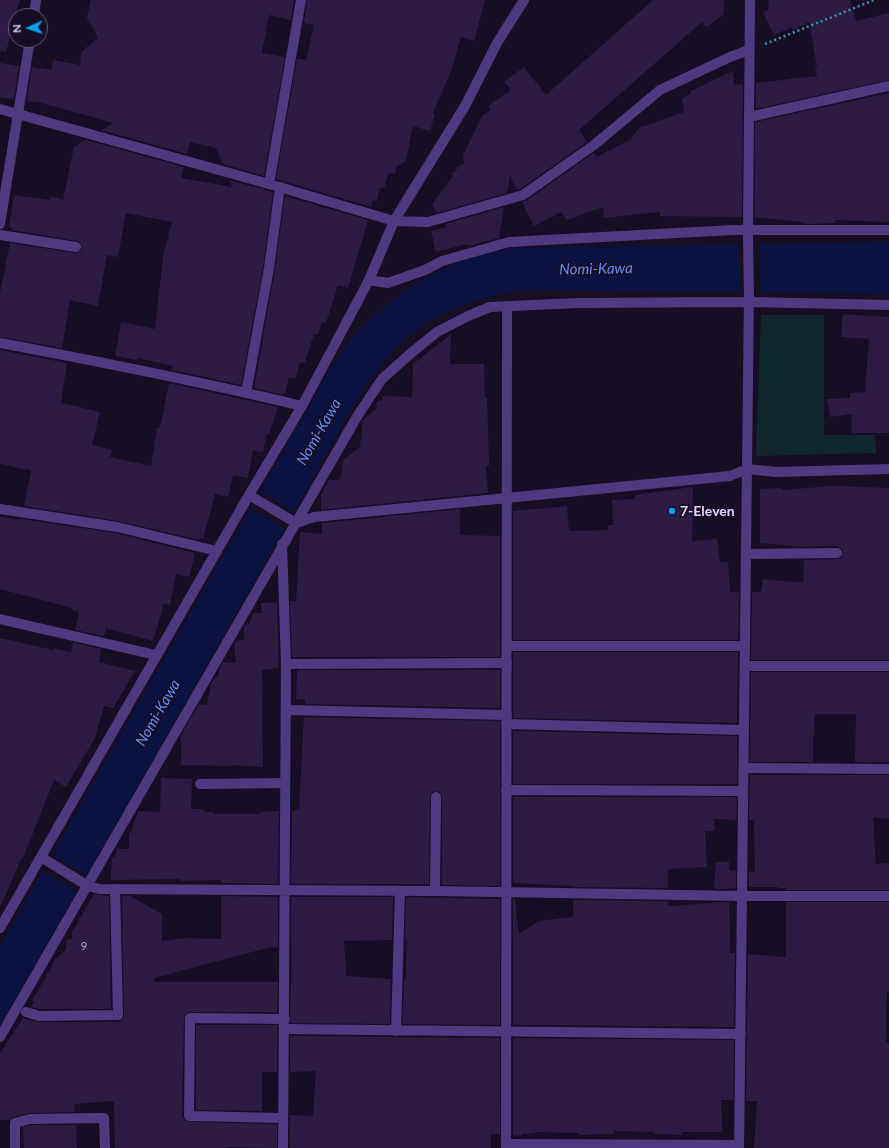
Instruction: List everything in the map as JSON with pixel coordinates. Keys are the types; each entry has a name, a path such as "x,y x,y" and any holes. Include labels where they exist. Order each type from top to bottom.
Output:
{"street":[{"path":"270,184 301,0"},
{"path":"0,928 43,859 156,655 217,551 252,496 369,280 394,221 465,106 497,43 524,0"},
{"path":"507,306 506,1146 739,1147 749,299 748,233 750,0"},
{"path":"0,224 29,48"},
{"path":"0,109 270,184 394,221 428,222 523,195 594,145 660,90 730,57 749,50"},
{"path":"749,117 889,86"},
{"path":"246,393 269,268 280,187"},
{"path":"369,280 388,283 426,270 442,261 509,242 728,230 748,233 889,230"},
{"path":"0,235 76,247"},
{"path":"0,1036 294,522 358,415 382,380 410,354 437,332 468,316 490,307 577,303 749,299 889,305"},
{"path":"0,343 112,364 302,406"},
{"path":"252,496 294,522 314,518 730,476 747,469 776,472 889,469"},
{"path":"0,509 117,527 217,551"},
{"path":"282,544 286,664 283,1148"},
{"path":"746,554 837,553"},
{"path":"0,618 156,655"},
{"path":"507,646 745,646"},
{"path":"286,664 506,663"},
{"path":"745,666 889,666"},
{"path":"286,710 744,730"},
{"path":"744,768 889,769"},
{"path":"200,784 285,783"},
{"path":"506,790 744,791"},
{"path":"434,891 436,797"},
{"path":"43,859 86,885 100,889 434,891 742,896 889,896"},
{"path":"26,1012 39,1016 118,1015 115,889"},
{"path":"396,1031 400,891"},
{"path":"283,1118 189,1116 190,1018 284,1019"},
{"path":"284,1029 506,1033 740,1034"},
{"path":"15,1148 15,1123 30,1120 104,1118 105,1148"}],"path":[{"path":"749,50 874,0"}],"shaded area":[{"path":"761,315 824,315 824,435 875,435 876,453 756,456"}],"water":[{"name":"Nomi-Kawa","path":"889,242 889,294 523,290 505,293 469,303 452,310 435,318 405,340 381,365 354,404 270,554 0,1025 0,946 332,366 350,341 375,315 420,281 453,264 470,258 514,248"}],"pier":[{"path":"739,242 760,242 761,295 740,295"},
{"path":"259,491 296,513 287,530 249,507"},
{"path":"51,854 89,877 79,893 42,870"}],"building":[{"path":"0,0 20,0 18,8 8,8 8,45 6,52 0,51"},
{"path":"91,0 294,0 291,20 269,15 262,53 285,57 264,176 223,164 216,148 190,142 187,154 101,130 114,123 38,102 27,101 32,67 51,70 53,60 80,65 81,52 98,38 87,18"},
{"path":"307,0 485,0 474,41 461,37 451,71 433,113 435,114 430,131 413,126 406,161 396,167 395,174 388,173 385,187 380,188 377,201 373,200 371,207 276,179 297,59 306,60 314,25 304,23"},
{"path":"653,0 724,0 724,14 706,27 702,22 579,130 587,142 520,189 517,190 510,175 507,193 437,213 432,205 453,176 452,173 457,170 456,167 464,164 463,156 482,116 491,110 488,106 511,90 504,82 524,67 546,95"},
{"path":"768,0 850,0 856,21 889,13 889,80 756,109 756,83 817,76 815,68 817,67 809,22 793,30 792,27 774,35 763,12 769,9"},
{"path":"0,63 19,66 14,99 0,97"},
{"path":"733,71 734,85 743,84 742,217 660,216 660,212 604,218 603,207 567,220 561,212 534,226 522,202 594,153 597,157 631,139 639,128 684,112 682,98 690,94 691,91"},
{"path":"889,93 889,222 835,220 835,223 806,224 802,223 803,222 755,217 755,122"},
{"path":"86,140 184,167 181,178 232,187 229,180 273,192 263,267 241,385 172,370 173,366 138,358 137,360 115,356 121,322 155,329 164,250 169,237 172,222 126,213 118,257 107,255 98,306 70,300 62,348 0,337 0,293 10,243 75,253 81,251 82,248 80,242 77,241 12,230 12,228 9,227 14,195 50,200 51,196 63,200 74,147"},
{"path":"285,196 368,220 348,288 338,285 326,323 322,322 318,335 314,334 305,362 300,363 295,379 289,377 285,394 283,393 282,395 254,388 275,269"},
{"path":"504,207 499,238 436,252 431,231 447,227 445,224"},
{"path":"843,314 889,317 889,433 851,433 852,414 830,417 827,399 850,398 850,393 865,392 869,339 841,337"},
{"path":"451,334 450,364 484,364 485,398 487,398 489,466 486,466 488,493 321,510 321,495 329,480 339,480 339,477 341,477 343,460 360,447 363,420 377,408 376,402 382,400 382,396 412,397 413,364"},
{"path":"0,350 67,363 61,403 100,412 92,445 112,450 110,457 151,466 157,428 160,428 169,383 278,407 269,434 267,434 263,452 253,450 248,478 233,475 228,497 215,494 203,539 199,538 199,540 118,521 24,506 31,470 0,464"},
{"path":"834,486 889,488 889,660 751,660 752,592 761,592 763,579 803,583 804,560 837,559 841,558 843,553 842,549 837,546 804,547 760,543 760,489 781,488 781,490"},
{"path":"693,487 692,541 717,539 720,562 728,562 730,592 739,592 738,640 513,640 513,511 567,506 569,531 608,530 608,525 613,525 612,500 635,499 635,495"},
{"path":"460,509 460,535 500,536 500,657 292,657 290,601 296,601 300,532 322,534 322,523"},
{"path":"0,517 116,533 195,553 189,577 176,574 170,605 164,604 153,641 106,628 104,636 75,630 79,612 72,610 72,608 0,589"},
{"path":"277,602 279,668 262,670 263,767 181,765 181,735 199,704 207,705 211,684 215,677 218,677 223,662 236,663 235,641 244,640 244,626 250,623 253,613 262,613 261,603"},
{"path":"0,638 53,650 54,648 71,652 73,642 101,649 99,662 135,671 113,708 104,706 95,738 66,787 54,780 23,858 22,857 0,908"},
{"path":"513,652 738,652 737,723 513,718"},
{"path":"297,670 500,670 500,708 305,704 305,699 296,699"},
{"path":"751,672 889,672 889,762 855,762 856,714 815,714 813,762 750,762"},
{"path":"304,717 500,721 500,886 442,885 442,797 440,792 436,791 431,793 430,797 429,884 291,884 292,811 299,809"},
{"path":"513,731 737,736 737,784 513,784"},
{"path":"750,775 889,775 889,819 873,817 876,864 889,863 889,890 786,890 786,888 778,887 749,887 749,871 755,872 754,820 749,820"},
{"path":"161,778 192,779 191,809 204,809 205,812 213,812 214,814 259,814 259,812 279,811 278,884 221,883 221,880 181,881 180,879 111,880 112,858 115,857 117,849 129,849 129,833 131,833 138,811 160,812"},
{"path":"513,797 737,797 736,820 714,819 715,831 705,831 707,867 668,869 668,888 573,887 513,883"},
{"path":"716,862 729,862 729,870 736,871 736,888 714,889"},
{"path":"94,894 109,896 111,1009 40,1009 31,1007 34,1002 32,1000 55,959 66,950 66,940 72,939 72,932"},
{"path":"122,896 130,896 162,914 162,941 184,938 221,939 221,896 278,897 278,948 271,947 154,978 154,982 278,982 277,1012 190,1012 185,1014 182,1116 185,1121 189,1122 277,1124 277,1148 115,1148 114,1101 74,1104 75,1112 30,1113 13,1117 9,1120 0,1120 0,1053 23,1018 39,1022 118,1022 124,1018"},
{"path":"291,897 393,897 392,940 344,941 346,976 391,979 390,1024 290,1023 292,982"},
{"path":"406,897 500,899 500,1025 403,1024 407,940 405,940"},
{"path":"513,899 515,899 519,934 539,921 573,917 573,900 668,901 668,906 729,902 730,953 735,953 734,1027 513,1025"},
{"path":"786,902 889,902 889,992 887,993 886,1043 889,1043 889,1148 754,1148 757,1101 746,1101 748,954 786,957"},
{"path":"196,1025 277,1025 277,1072 262,1072 262,1111 196,1110"},
{"path":"290,1036 500,1038 500,1134 491,1134 491,1148 290,1148 290,1115 313,1116 316,1071 290,1072"},
{"path":"513,1038 734,1040 733,1100 721,1100 722,1132 682,1132 682,1135 654,1134 654,1132 614,1131 614,1134 579,1135 579,1133 535,1132 522,1134 521,1136 513,1135"},
{"path":"31,1125 76,1125 77,1148 24,1148 23,1127"}],"place":[{"name":"7-Eleven","path":"672,511"}]}
